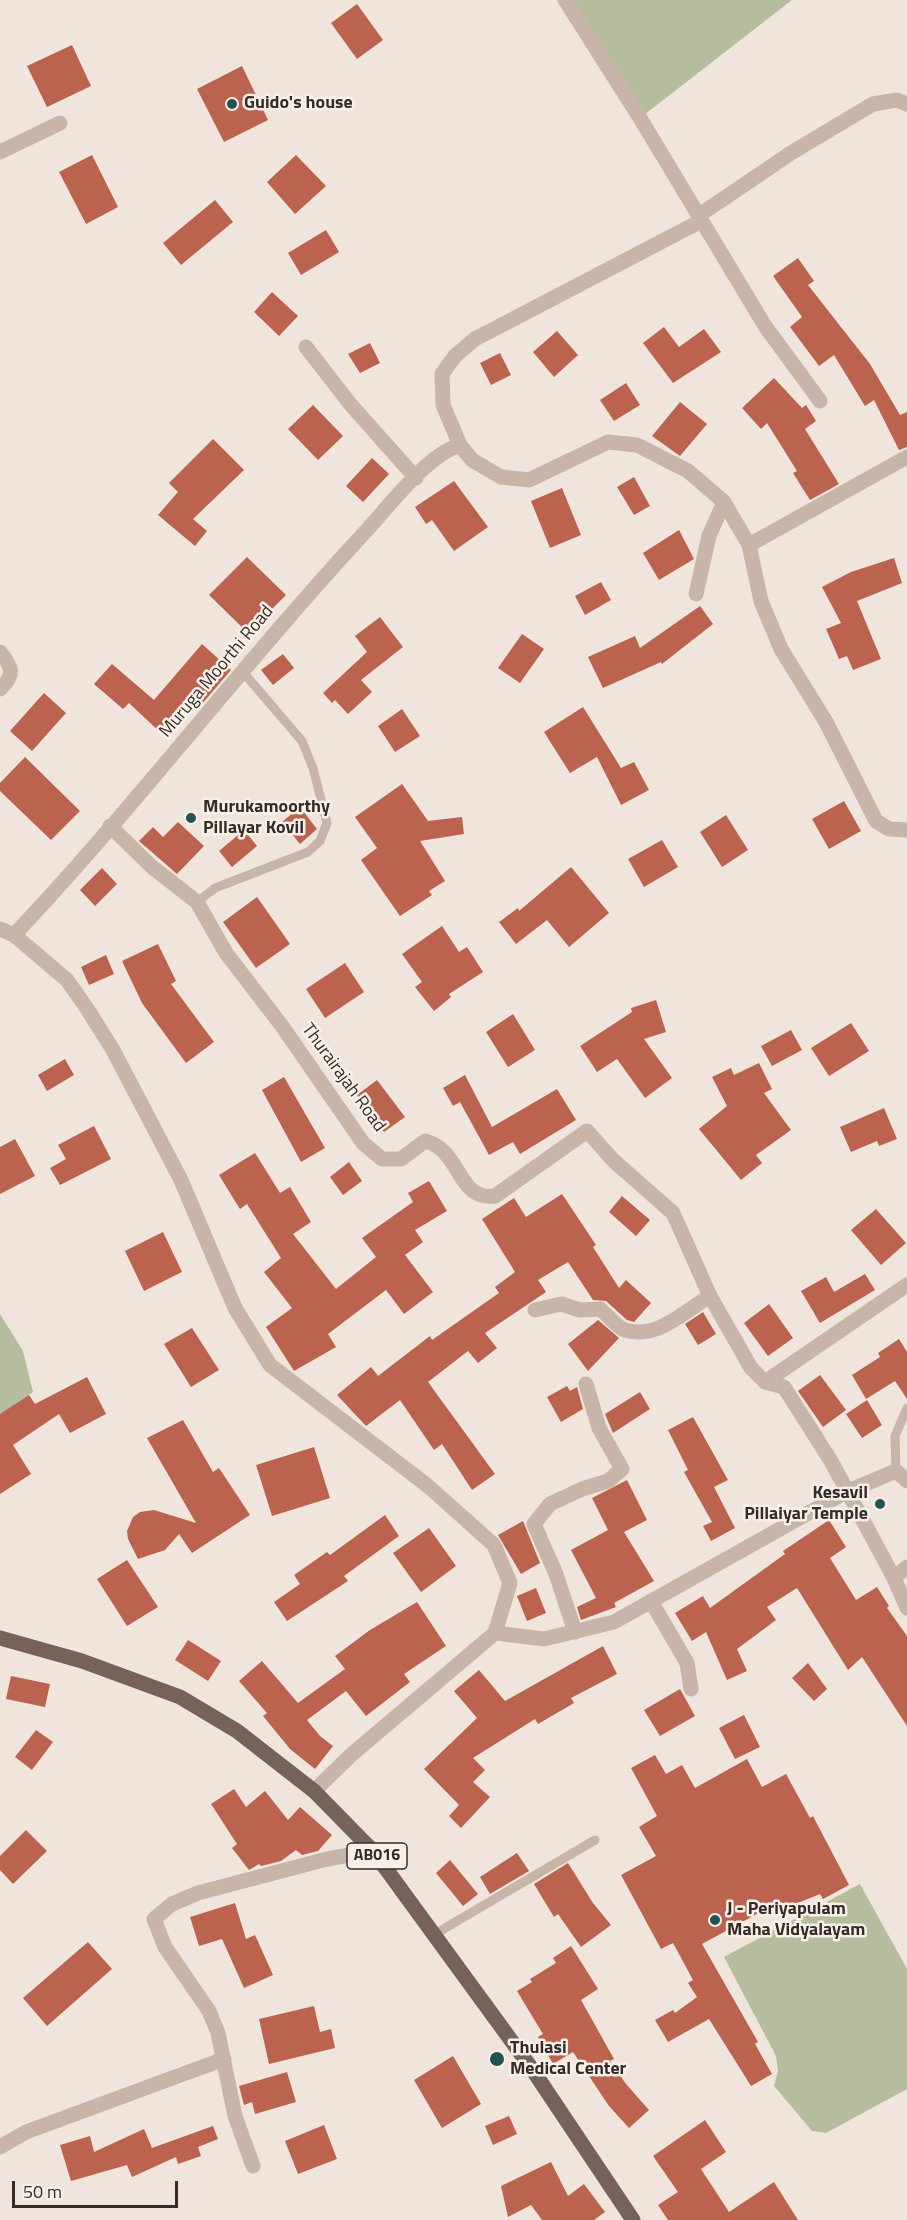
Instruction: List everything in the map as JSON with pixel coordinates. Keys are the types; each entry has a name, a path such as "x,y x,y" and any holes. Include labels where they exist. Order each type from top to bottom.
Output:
{"main road":[{"name":"AB016","path":"0,1638 82,1662 180,1697 237,1731 314,1791 373,1851 435,1934 532,2069 633,2220"}],"street":[{"path":"565,0 765,326 820,401"},
{"path":"907,104 897,100 873,104 791,153 700,218 475,339 455,356 442,374 443,405 460,446 472,460 501,477 529,480 608,442 637,445 688,471 724,502 749,545 761,601 781,649 826,722 876,821 889,830 907,830"},
{"path":"0,152 60,123"},
{"path":"306,347 351,405 416,478"},
{"name":"Muruga Moorthi Road","path":"7,932 110,826 323,578 416,478 449,448 460,446"},
{"path":"749,545 907,457"},
{"path":"696,594 709,536 724,502"},
{"path":"0,652 11,665 12,672 10,680 0,689"},
{"path":"110,826 152,867 197,902"},
{"name":"Thurairajah Road","path":"197,902 226,952 282,1026 363,1143 382,1159 401,1159 425,1141 436,1144 449,1156 471,1192 482,1197 495,1196 587,1131 614,1161 673,1213 710,1296 751,1368 765,1382 784,1388 831,1461 894,1578 907,1608"},
{"path":"7,932 67,980 113,1050 181,1180 235,1308 270,1365 428,1486 494,1545 510,1583 495,1633 351,1755 314,1791"},
{"path":"765,1382 907,1285"},
{"path":"535,1310 561,1304 580,1310 600,1309 624,1330 640,1331 662,1329 710,1296"},
{"path":"575,1632 556,1574 534,1524 550,1504 582,1489 608,1481 622,1469 599,1428 586,1384"},
{"path":"495,1633 544,1639 614,1622 846,1492 902,1476"},
{"path":"894,1578 907,1568"},
{"path":"651,1601 687,1663 691,1689"},
{"path":"254,2166 236,2116 218,2033 209,2011 165,1947 154,1919 172,1904 198,1893 327,1859 373,1851"},
{"path":"0,2147 26,2132 224,2059"}],"lane":[{"path":"197,902 215,888 308,852 320,841 327,823 314,768 302,741 243,672"},
{"path":"902,1476 895,1436 907,1408"},
{"path":"435,1934 595,1840"}],"green space":[{"path":"565,0 792,0 640,118"},
{"path":"0,1314 23,1351 33,1392 0,1415"},
{"path":"860,1884 907,1969 907,2089 826,2133 812,2131 774,2086 778,2071 776,2056 724,1957"}],"building":[{"path":"357,4 383,40 357,59 331,23"},
{"path":"72,45 91,86 47,107 27,66"},
{"name":"Guido's house","path":"242,66 268,120 224,142 197,89"},
{"path":"92,155 118,207 86,224 59,172"},
{"path":"296,155 326,186 295,214 267,182"},
{"path":"215,200 233,222 181,265 163,243"},
{"path":"326,230 339,252 301,275 288,253"},
{"path":"798,258 814,281 808,285 870,364 900,415 907,412 907,447 899,450 874,400 865,406 834,355 819,366 790,327 802,317 773,276"},
{"path":"272,292 298,316 279,336 254,312"},
{"path":"664,327 679,347 704,329 721,352 673,383 643,343"},
{"path":"557,331 578,355 554,377 533,352"},
{"path":"370,343 380,363 360,373 348,354"},
{"path":"500,353 511,375 491,385 480,363"},
{"path":"774,378 802,408 806,405 816,421 805,429 839,484 810,500 793,473 797,471 767,423 761,429 742,408"},
{"path":"626,383 640,405 614,421 600,400"},
{"path":"680,402 707,424 680,456 652,436"},
{"path":"313,405 343,436 318,460 288,429"},
{"path":"213,439 244,470 193,519 207,531 195,546 158,515 178,492 169,483"},
{"path":"372,458 389,474 363,502 346,486"},
{"path":"634,477 650,506 634,515 617,487"},
{"path":"454,481 488,527 454,551 432,520 426,524 415,507"},
{"path":"562,488 581,535 550,548 531,501"},
{"path":"679,530 694,559 659,580 643,553"},
{"path":"247,557 286,595 248,633 209,595"},
{"path":"894,558 902,583 857,601 881,659 853,670 847,656 839,659 826,629 841,623 822,587 851,572"},
{"path":"601,582 611,600 585,615 575,596"},
{"path":"700,606 713,624 662,664 661,662 603,688 588,657 635,636 640,648"},
{"path":"380,617 403,647 361,680 372,692 348,714 335,700 332,703 323,693 367,652 355,636"},
{"path":"522,634 544,649 520,683 498,668"},
{"path":"202,644 231,670 196,711 189,705 164,736 129,703 123,709 94,684 112,664 154,700"},
{"path":"283,654 294,668 273,685 261,670"},
{"path":"44,693 66,713 32,751 10,731"},
{"path":"583,707 621,768 634,762 649,790 621,805 597,757 570,773 544,732"},
{"path":"402,709 420,736 395,752 378,726"},
{"path":"25,757 80,811 51,840 0,791 0,783"},
{"path":"402,784 428,821 462,817 464,834 420,841 445,881 429,891 432,895 400,916 361,860 377,848 355,817"},
{"path":"844,801 861,831 829,849 812,819"},
{"path":"300,807 317,829 300,844 282,822"},
{"path":"726,815 748,850 722,867 700,832"},
{"path":"178,822 204,846 177,874 139,841 153,827 163,837"},
{"path":"244,830 257,846 232,867 219,851"},
{"path":"662,840 678,867 644,887 628,859"},
{"path":"571,867 609,913 569,947 547,920 516,944 499,922 518,908 519,911"},
{"path":"102,868 117,884 95,906 80,890"},
{"path":"257,897 290,944 256,968 223,922"},
{"path":"442,926 459,952 467,947 483,972 449,994 451,997 434,1011 415,987 422,982 402,954"},
{"path":"158,944 176,981 171,984 214,1042 186,1063 142,1003 122,961"},
{"path":"106,955 114,974 89,985 81,967"},
{"path":"345,963 364,992 325,1018 306,989"},
{"path":"656,1000 666,1032 644,1039 672,1078 645,1098 617,1059 597,1072 580,1046 632,1012 631,1008"},
{"path":"513,1014 535,1050 508,1067 486,1032"},
{"path":"851,1023 869,1051 829,1076 811,1048"},
{"path":"791,1030 802,1050 772,1066 761,1046"},
{"path":"65,1059 74,1075 47,1091 38,1075"},
{"path":"759,1063 772,1089 764,1093 791,1130 756,1155 762,1163 741,1180 699,1129 727,1106 712,1077 731,1068 734,1075"},
{"path":"465,1075 492,1127 557,1089 576,1120 520,1154 513,1142 489,1155 460,1102 453,1106 443,1088"},
{"path":"284,1077 325,1148 301,1162 262,1090"},
{"path":"377,1080 405,1117 384,1132 357,1095"},
{"path":"884,1108 897,1139 879,1146 877,1141 851,1152 840,1127"},
{"path":"94,1126 111,1159 60,1185 50,1168 66,1159 58,1145"},
{"path":"15,1139 35,1176 0,1194 0,1147"},
{"path":"255,1153 280,1193 290,1187 311,1222 293,1234 336,1289 376,1257 362,1238 413,1202 408,1193 429,1181 447,1211 415,1230 423,1242 405,1255 433,1292 404,1314 386,1290 328,1334 336,1347 294,1371 266,1327 292,1308 264,1272 281,1258 247,1204 240,1209 219,1175"},
{"path":"349,1162 362,1181 343,1195 330,1177"},
{"path":"562,1194 596,1245 593,1247 619,1288 626,1280 651,1303 634,1322 627,1320 606,1301 593,1300 568,1262 538,1280 546,1292 485,1333 497,1348 478,1363 468,1351 428,1382 495,1474 472,1490 442,1444 434,1450 400,1400 366,1426 337,1395 371,1367 378,1376 430,1336 432,1340 499,1293 495,1287 515,1272 482,1219 514,1198 526,1217"},
{"path":"622,1196 650,1220 636,1236 609,1212"},
{"path":"876,1209 906,1243 881,1265 851,1230"},
{"path":"163,1232 182,1272 144,1291 125,1251"},
{"path":"865,1274 875,1290 820,1323 801,1291 826,1277 834,1292"},
{"path":"769,1304 793,1338 768,1356 744,1323"},
{"path":"703,1312 716,1334 698,1345 685,1324"},
{"path":"598,1320 619,1338 588,1371 568,1344"},
{"path":"192,1328 219,1370 191,1387 164,1344"},
{"path":"899,1339 907,1352 907,1399 895,1381 866,1399 852,1375 880,1357 878,1353"},
{"path":"820,1375 846,1410 823,1427 798,1391"},
{"path":"87,1377 106,1414 70,1433 59,1414 13,1445 31,1474 0,1494 0,1414 29,1395 35,1404"},
{"path":"567,1386 570,1391 577,1387 583,1409 561,1422 547,1397"},
{"path":"640,1392 650,1409 613,1433 605,1414"},
{"path":"867,1400 882,1425 862,1438 846,1414"},
{"path":"693,1417 728,1480 714,1487 735,1528 711,1541 703,1526 712,1522 684,1472 688,1470 668,1430"},
{"path":"183,1420 213,1472 219,1468 250,1515 192,1553 179,1534 165,1550 138,1559 128,1539 127,1531 133,1517 140,1512 154,1510 196,1523 147,1438"},
{"path":"314,1447 330,1498 272,1516 256,1465"},
{"path":"627,1480 647,1520 624,1532 654,1581 614,1603 616,1607 581,1620 577,1607 596,1598 571,1550 608,1530 592,1498"},
{"path":"385,1515 399,1536 344,1576 348,1581 287,1621 274,1602 300,1584 294,1575 327,1552 330,1555"},
{"path":"829,1520 846,1547 830,1558 856,1600 877,1587 889,1606 887,1608 907,1636 907,1726 862,1657 848,1670 797,1588 767,1607 776,1620 737,1649 747,1671 727,1680 706,1632 692,1641 675,1613 703,1596 710,1608 785,1554 783,1551"},
{"path":"523,1521 540,1563 521,1574 498,1535"},
{"path":"429,1528 456,1566 421,1592 393,1553"},
{"path":"127,1560 158,1607 127,1626 97,1579"},
{"path":"536,1588 546,1613 527,1621 517,1596"},
{"path":"417,1602 446,1646 404,1674 410,1682 366,1716 346,1691 307,1720 320,1736 333,1746 315,1769 290,1749 263,1716 267,1713 239,1681 262,1661 298,1703 345,1669 335,1656 370,1630"},
{"path":"188,1640 221,1661 208,1681 175,1660"},
{"path":"603,1646 617,1674 571,1698 574,1703 538,1724 535,1719 473,1758 485,1770 473,1782 490,1797 461,1828 449,1816 459,1805 424,1769 477,1718 454,1691 479,1670 505,1701"},
{"path":"808,1663 827,1689 814,1701 792,1678"},
{"path":"11,1676 50,1684 45,1707 6,1699"},
{"path":"680,1689 695,1716 660,1736 644,1710"},
{"path":"744,1715 760,1747 735,1759 719,1728"},
{"path":"36,1730 53,1742 32,1770 15,1757"},
{"name":"J - Periyapulam Maha Vidyalayam","path":"655,1755 666,1774 682,1765 695,1788 747,1759 762,1787 786,1774 810,1818 813,1816 849,1885 823,1899 820,1894 778,1911 775,1904 702,1944 758,2042 755,2044 772,2074 751,2086 709,2019 668,2042 655,2020 673,2010 675,2013 697,1997 688,1983 693,1980 673,1943 661,1949 621,1875 656,1856 639,1827 657,1816 631,1768"},
{"path":"234,1789 246,1807 265,1791 288,1820 300,1807 332,1835 318,1851 302,1855 296,1850 281,1861 261,1866 259,1864 249,1870 232,1848 237,1844 211,1804"},
{"path":"26,1830 47,1851 13,1884 0,1870 0,1856"},
{"path":"517,1853 529,1871 490,1894 480,1877"},
{"path":"450,1860 478,1894 463,1906 436,1873"},
{"path":"568,1863 593,1903 611,1925 581,1947 558,1914 554,1917 534,1884"},
{"path":"235,1903 246,1939 255,1935 273,1975 244,1988 222,1939 199,1946 190,1917"},
{"path":"88,1942 112,1969 47,2026 23,1998"},
{"path":"571,1946 598,1989 581,2000 614,2059 610,2061 626,2084 649,2110 629,2128 609,2106 573,2052 553,2064 538,2037 543,2034 517,1991 532,1982 530,1979 556,1963 553,1958"},
{"path":"314,2006 320,2032 331,2029 335,2048 269,2064 259,2019"},
{"path":"453,2056 481,2104 442,2128 414,2080"},
{"path":"287,2072 296,2102 255,2114 252,2102 244,2105 239,2086"},
{"path":"509,2116 517,2134 493,2145 485,2126"},
{"path":"705,2120 726,2152 701,2169 729,2212 774,2182 798,2220 668,2220 658,2205 678,2192 653,2156"},
{"path":"324,2125 337,2159 298,2174 285,2141"},
{"path":"213,2126 218,2139 198,2147 201,2156 178,2164 176,2157 132,2177 127,2165 71,2181 60,2145 90,2136 94,2152 144,2129 152,2148"},
{"path":"551,2162 568,2196 584,2184 605,2212 594,2220 542,2220 531,2205 508,2217 501,2186"}],"place":[{"name":"Guido's house","path":"232,104"},
{"name":"Murukamoorthy Pillayar Kovil","path":"191,818"},
{"name":"Kesavil Pillaiyar Temple","path":"880,1504"},
{"name":"J - Periyapulam Maha Vidyalayam","path":"715,1920"},
{"name":"Thulasi Medical Center","path":"497,2059"}]}
